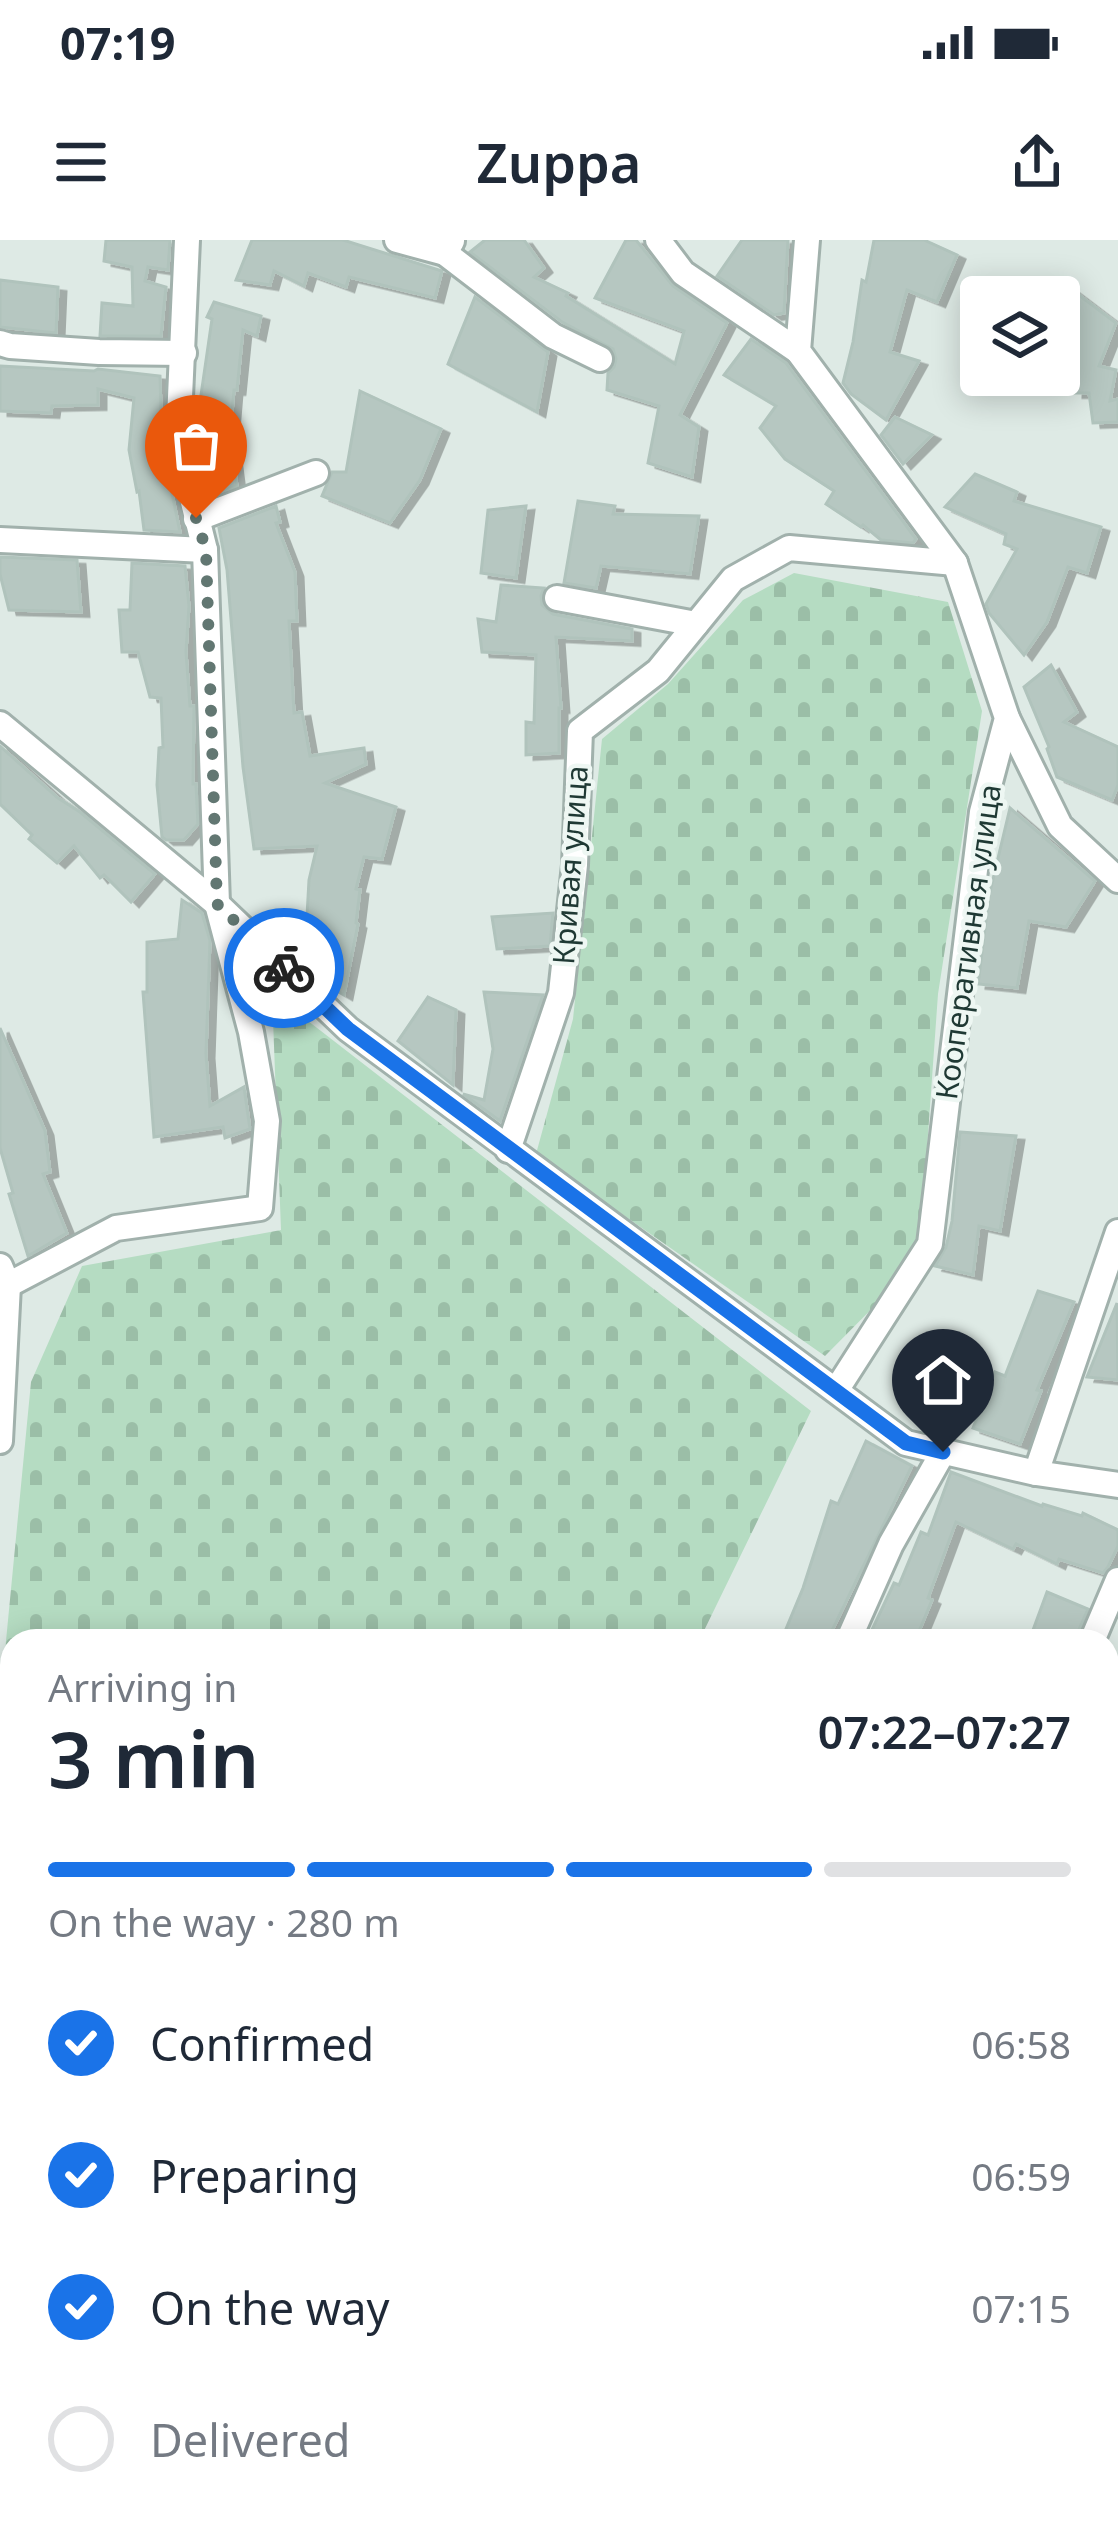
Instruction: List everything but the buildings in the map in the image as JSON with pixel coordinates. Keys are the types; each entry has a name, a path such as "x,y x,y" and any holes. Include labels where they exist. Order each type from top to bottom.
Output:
{"street":[{"path":"0,1441 4,1275 116,1228 260,1208 267,1121 251,1032 217,904 206,550 178,442 187,240"},
{"path":"397,240 449,247 553,336 600,359"},
{"path":"658,240 682,274 798,351 956,563 1007,718 1060,826 1118,880"},
{"path":"798,351 806,240"},
{"path":"0,343 99,352 184,352"},
{"path":"196,518 316,473"},
{"path":"0,540 206,550"},
{"name":"Кривая улица","path":"508,1150 561,993 575,865 580,731 658,671 733,579 789,548 956,563"},
{"path":"557,598 696,624"},
{"name":"Кооперативная улица","path":"837,1389 930,1244 982,812 1007,718"},
{"path":"0,724 217,904 348,1029 906,1443 1036,1473 1118,1485"},
{"path":"1036,1473 1118,1232"},
{"path":"853,1629 892,1544 943,1452"},
{"path":"1097,1629 1118,1580"}],"green space":[{"path":"794,573 948,602 982,711 938,994 919,1261 825,1356 536,1154 573,1019 602,739 668,684 743,600"},
{"path":"272,993 811,1411 705,1629 7,1629 31,1382 82,1266 281,1230"}],"way so far":[{"path":"196,518 206,550 217,904 284,968"}],"route":[{"path":"284,968 348,1029 906,1443 943,1452"}]}
